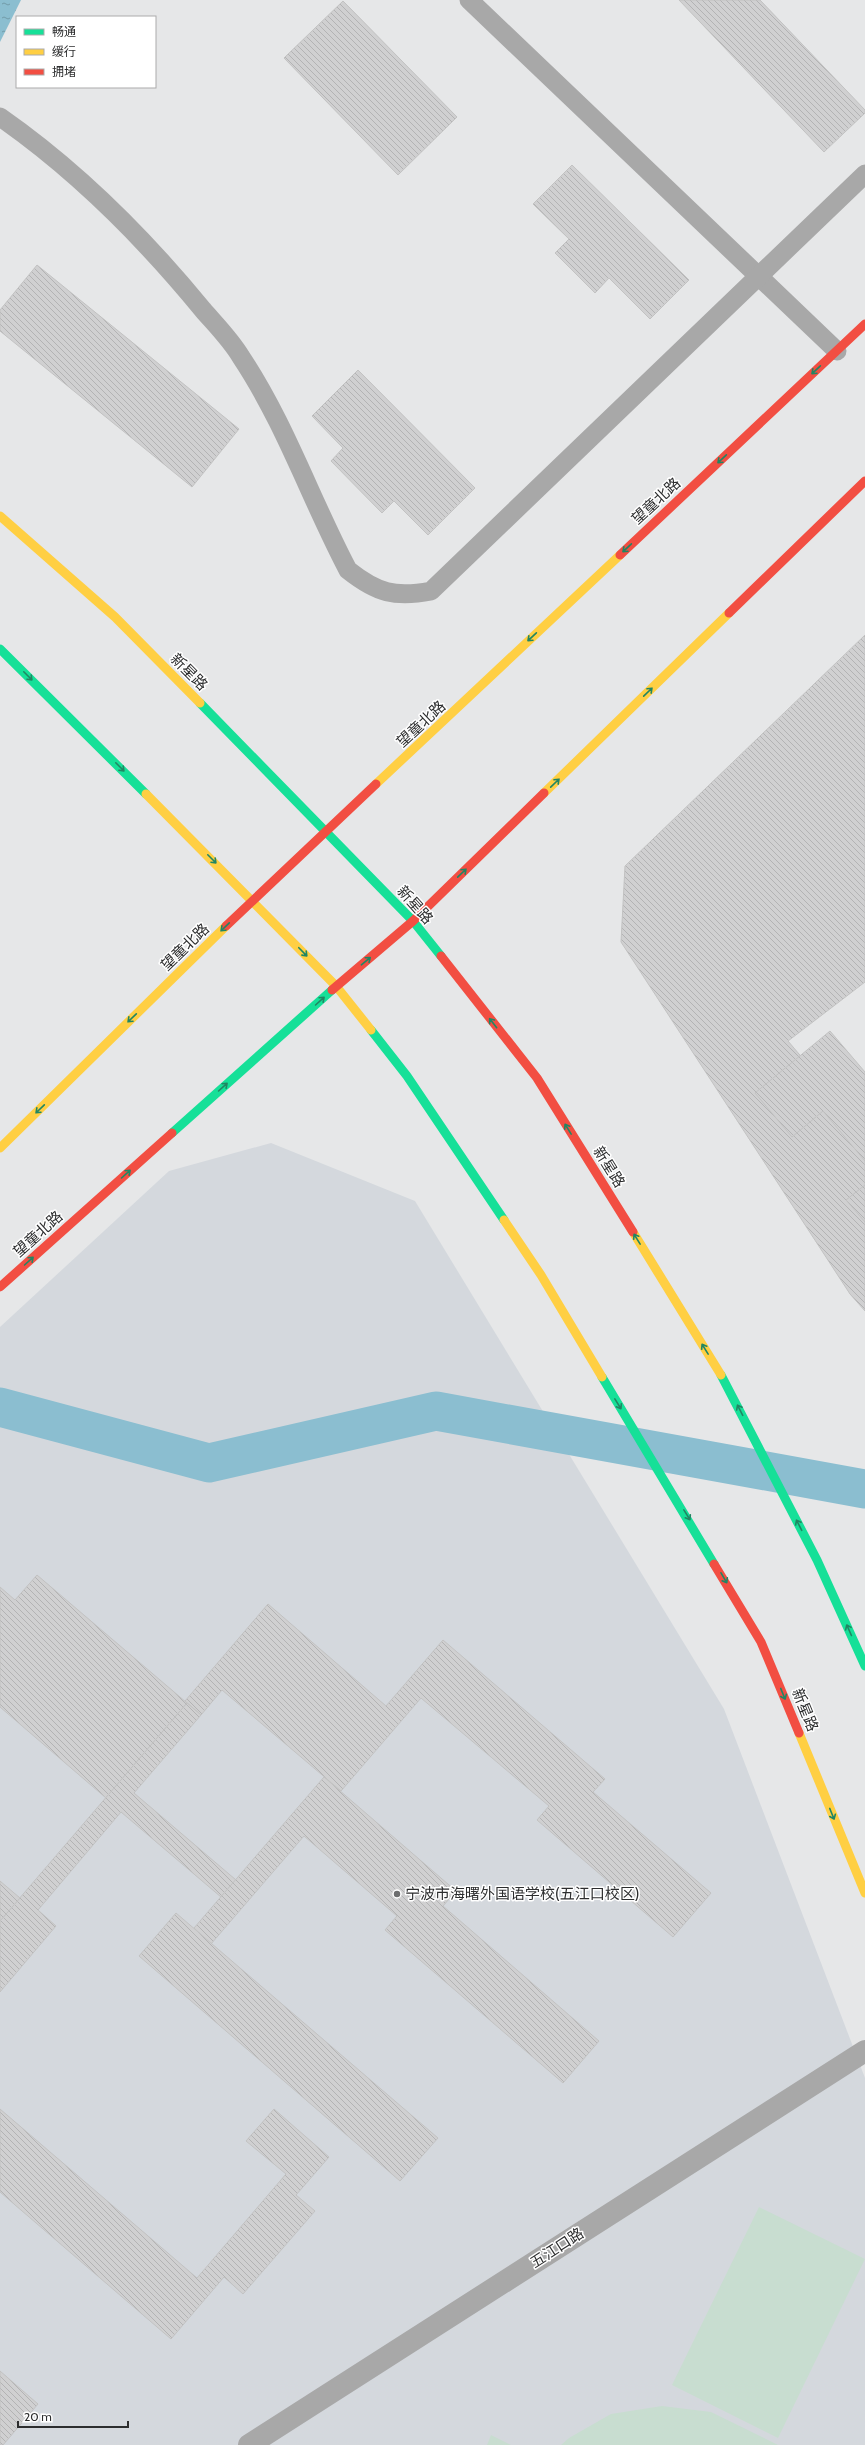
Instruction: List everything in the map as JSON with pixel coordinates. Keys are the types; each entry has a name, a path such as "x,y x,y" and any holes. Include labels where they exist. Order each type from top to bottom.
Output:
{"main road":[{"name":"望童北路","path":"0,1148 253,900 865,324"},
{"name":"望童北路","path":"0,1287 336,986 413,922 865,481"},
{"name":"新星路","path":"0,516 115,617 327,831 413,922 537,1078 726,1383 817,1560 865,1666"},
{"path":"0,649 253,900 336,986"},
{"name":"新星路","path":"336,986 407,1076 542,1275 598,1371 705,1544 761,1642 865,1894"}],"street":[{"name":"五江口路","path":"249,2445 865,2051"}],"lane":[{"path":"469,0 837,351"},
{"path":"0,117 28,137 87,187 182,284 241,356 275,417 348,570 369,587 391,593 412,595 431,591 865,174"}],"shaded area":[{"name":"宁波市海曙外国语学校(五江口校区)","path":"271,1143 415,1201 724,1709 865,2078 865,2445 0,2445 0,1327 169,1171"}],"green space":[{"path":"759,2207 865,2259 778,2438 672,2385"},
{"path":"662,2406 711,2412 778,2445 561,2445 569,2438 611,2414"},
{"path":"491,2435 511,2445 487,2445"}],"water":[{"path":"0,0 21,0 0,42"}],"building":[{"path":"679,0 760,0 865,110 865,113 824,152"},
{"path":"343,1 457,117 398,175 284,58"},
{"path":"572,165 689,280 650,319 609,278 595,293 555,253 569,239 533,204"},
{"path":"37,265 239,429 192,487 0,331 0,310"},
{"path":"358,370 475,488 428,535 394,501 382,513 331,461 343,448 312,416"},
{"path":"865,635 865,982 788,1041 865,1132 865,1311 850,1294 621,942 625,866"},
{"path":"830,1031 865,1072 865,1161 823,1111 792,1137 755,1093"},
{"path":"865,1185 865,1222 846,1200"},
{"path":"37,1575 187,1703 106,1798 0,1707 0,1587 15,1600"},
{"path":"268,1604 386,1706 443,1640 605,1779 593,1792 711,1893 673,1937 537,1820 549,1806 421,1698 341,1791 222,1690 201,1715 185,1701"},
{"path":"187,1703 201,1715 134,1793 236,1880 221,1897 121,1812 38,1910 56,1926 0,1992 0,1921"},
{"path":"324,1777 456,1891 443,1906 599,2041 563,2083 385,1930 397,1916 304,1836 211,1944 194,1928"},
{"path":"0,1881 20,1898 0,1921"},
{"path":"176,1913 438,2138 400,2181 139,1956"},
{"path":"0,2109 197,2278 286,2174 246,2141 274,2109 329,2157 296,2195 315,2211 243,2294 224,2277 171,2339 0,2192"},
{"path":"0,2371 38,2404 3,2445 0,2445"}],"waterway":[{"path":"0,1407 209,1463 436,1411 865,1489"}],"traffic: fast":[{"path":"0,649 146,794"},
{"path":"200,703 413,921 441,956"},
{"path":"172,1133 332,990"},
{"path":"371,1030 407,1076 504,1220"},
{"path":"721,1375 817,1560 865,1666"},
{"path":"602,1377 714,1564"}],"traffic: slow":[{"path":"0,516 115,617 200,703"},
{"path":"376,784 620,555"},
{"path":"544,793 729,613"},
{"path":"146,794 336,986 371,1030"},
{"path":"0,1148 226,926"},
{"path":"504,1220 541,1275 602,1377"},
{"path":"633,1232 721,1375"},
{"path":"799,1733 865,1893"}],"traffic: jam":[{"path":"620,555 865,324"},
{"path":"729,613 865,481"},
{"path":"226,926 376,784"},
{"path":"332,990 413,921 544,793"},
{"path":"441,956 537,1078 633,1232"},
{"path":"0,1287 172,1133"},
{"path":"714,1564 761,1642 799,1733"}],"place":[{"name":"宁波市海曙外国语学校(五江口校区)","path":"397,1894"}]}
